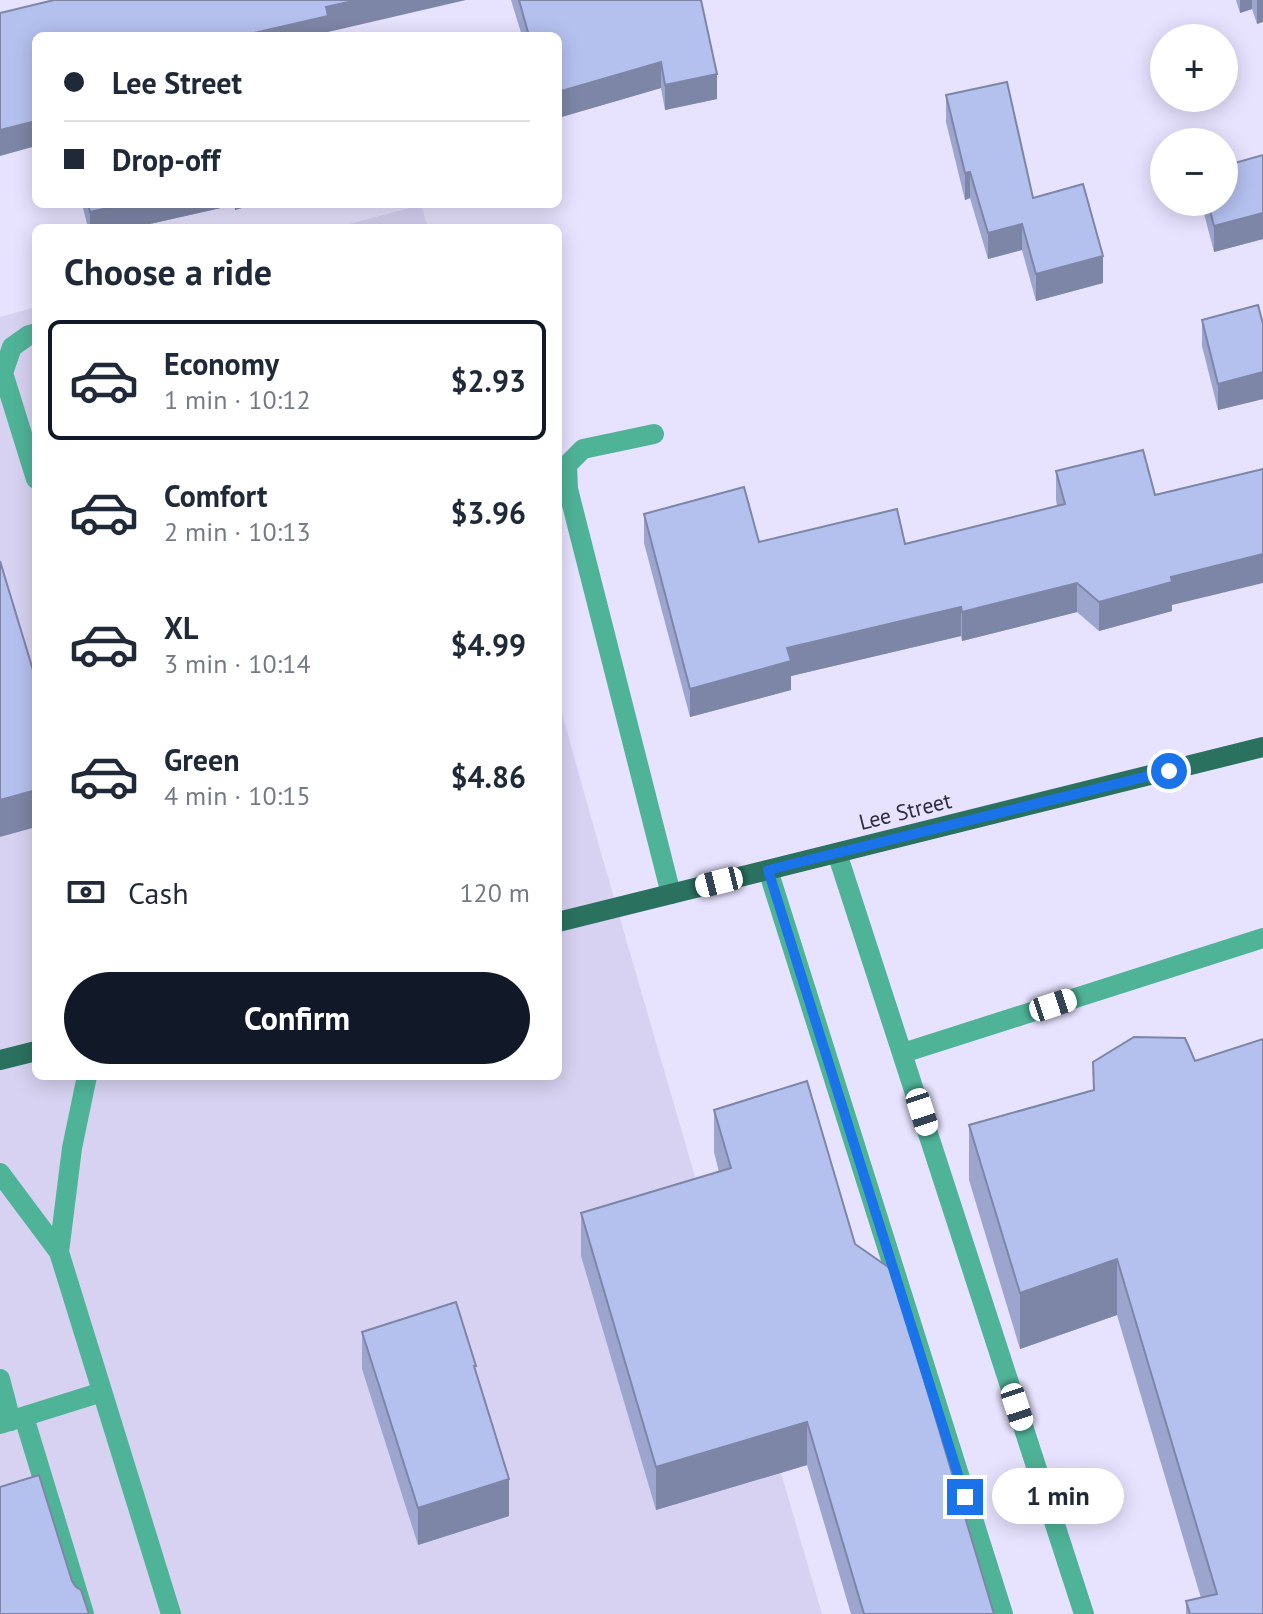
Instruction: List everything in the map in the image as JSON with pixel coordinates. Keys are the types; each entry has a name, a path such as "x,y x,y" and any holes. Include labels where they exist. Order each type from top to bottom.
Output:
{"main road":[{"name":"Lee Street","path":"562,921 1262,753"},
{"path":"0,1060 32,1052"}],"lane":[{"path":"32,334 12,347 3,373 32,466"},
{"path":"654,434 583,449 567,465 568,489 671,894"},
{"path":"837,853 1084,1614"},
{"path":"768,870 1003,1614"},
{"path":"903,1053 1263,938"},
{"path":"59,1252 72,1148 86,1080"},
{"path":"0,1173 59,1252 171,1614"},
{"path":"0,1379 12,1421 84,1614"},
{"path":"12,1421 102,1392"}],"shaded area":[{"path":"410,208 422,208 427,224 349,224"},
{"path":"32,308 32,1080 562,1080 562,713 822,1614 0,1614 0,317"}],"building":[{"path":"54,0 357,0 326,7 328,16 258,32 32,32 32,122 0,130 0,13"},
{"path":"519,0 701,0 717,74 665,85 661,62 562,91 562,32 528,32"},
{"path":"1007,82 1033,198 1083,184 1103,256 1036,274 1022,224 988,233 970,172 965,173 946,95"},
{"path":"1263,155 1263,213 1214,226 1212,216 1238,216 1238,162"},
{"path":"1258,305 1263,324 1263,372 1218,384 1202,320"},
{"path":"1143,450 1155,495 1263,469 1263,554 1171,577 1172,582 1099,602 1077,583 962,612 961,607 787,648 791,661 690,689 644,514 744,487 759,542 897,509 905,544 1065,504 1056,471"},
{"path":"0,561 32,667 32,791 0,800"},
{"path":"1134,1037 1185,1038 1195,1061 1263,1039 1263,1614 1190,1614 1186,1601 1217,1594 1117,1259 1020,1293 969,1125 1094,1090 1093,1062"},
{"path":"807,1081 855,1244 891,1269 994,1614 864,1614 807,1422 656,1467 581,1213 731,1168 714,1110"},
{"path":"456,1302 509,1479 418,1508 362,1332"},
{"path":"39,1475 72,1581 81,1590 89,1614 0,1614 0,1487"}],"route":[{"path":"965,1497 768,870 1169,771"}]}
